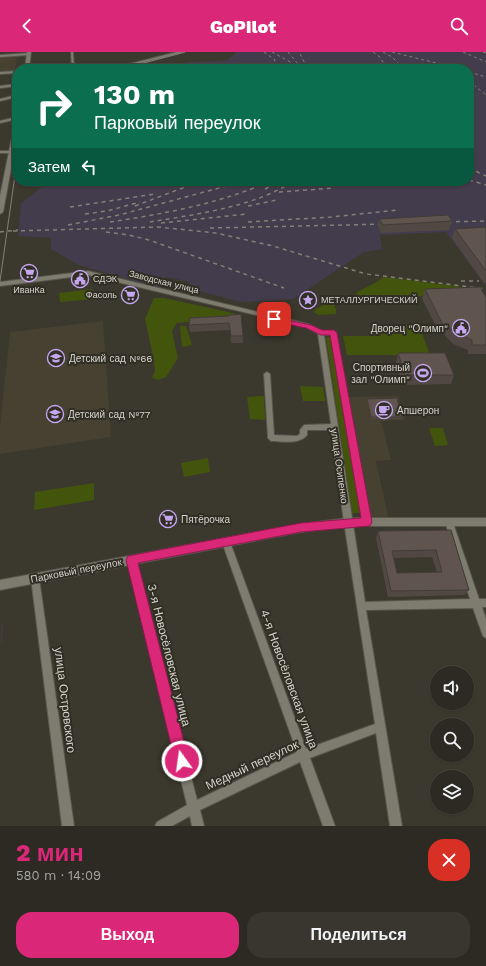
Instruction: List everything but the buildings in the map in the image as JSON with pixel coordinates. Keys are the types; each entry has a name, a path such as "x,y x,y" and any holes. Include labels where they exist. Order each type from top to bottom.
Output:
{"main road":[{"path":"28,64 29,53"},
{"path":"132,64 177,53"},
{"path":"0,211 12,147"}],"street":[{"path":"72,52 73,64"},
{"path":"0,56 29,53"},
{"path":"0,73 12,72"},
{"path":"0,87 12,86"},
{"path":"0,100 12,97"},
{"path":"0,122 12,119"},
{"path":"0,152 11,152"},
{"name":"Заводская улица","path":"0,284 88,273 308,326 321,333"},
{"name":"улица Осипенко","path":"366,522 334,333 321,333 348,522 396,826"},
{"path":"267,374 271,438 298,439 304,435 303,430 306,427 335,427"},
{"name":"Парковый переулок","path":"0,585 301,528 348,522 486,522"},
{"path":"449,522 481,604 486,633"},
{"name":"4-я Новосёловская улица","path":"226,542 329,826"},
{"name":"3-я Новосёловская улица","path":"132,560 198,826"},
{"name":"улица Островского","path":"36,578 68,826"},
{"path":"361,606 481,604"},
{"name":"Медный переулок","path":"161,826 194,807 303,755 380,727"}],"shaded area":[{"path":"486,52 486,286 446,232 380,235 382,249 364,252 293,299 241,302 187,288 190,282 166,277 159,288 78,265 51,249 51,238 18,236 21,203 43,186 474,186 474,64 188,64 188,62 226,61 236,53"},
{"path":"17,56 16,64 12,64 12,71 0,71 0,57"},
{"path":"103,321 111,437 0,454 0,425 10,332"},
{"path":"398,396 405,420 381,421 391,460 376,461 389,520 369,520 347,397"}],"green space":[{"path":"384,277 464,287 465,293 424,295 405,302 389,302 387,306 377,298 357,297 357,292"},
{"path":"92,289 93,299 60,302 59,293"},
{"path":"154,298 164,298 237,314 235,317 177,323 172,331 178,358 166,377 158,380 152,378 155,371 154,361 145,319"},
{"path":"330,301 334,303 336,314 318,315 314,312 316,309"},
{"path":"379,325 419,325 430,355 347,355 343,336 381,336"},
{"path":"180,326 186,326 192,345 182,347"},
{"path":"326,337 332,337 361,513 352,513"},
{"path":"300,386 323,387 325,401 303,401"},
{"path":"264,396 265,420 250,419 247,397"},
{"path":"429,428 443,428 448,445 435,446"},
{"path":"208,458 210,472 184,477 181,463"},
{"path":"94,483 94,500 34,510 35,492"}],"tram line":[{"path":"140,64 185,52"},
{"path":"0,281 13,186"}],"railway":[{"path":"264,52 275,60 272,64"},
{"path":"272,52 294,64"},
{"path":"288,52 298,64"},
{"path":"373,52 380,57 384,64"},
{"path":"383,52 392,57 399,64"},
{"path":"392,52 440,64"},
{"path":"463,52 486,62"},
{"path":"300,54 305,64"},
{"path":"474,73 486,77"},
{"path":"474,85 486,95"},
{"path":"474,170 486,176"},
{"path":"474,181 486,185"},
{"path":"135,206 188,186"},
{"path":"68,225 119,215 226,186"},
{"path":"110,222 192,207 232,196 259,186"},
{"path":"265,189 271,186"},
{"path":"150,222 225,208 261,197 285,186"},
{"path":"279,192 334,188"},
{"path":"70,207 155,194"},
{"path":"248,206 277,200"},
{"path":"85,214 107,211 140,202"},
{"path":"248,222 331,217 398,210"},
{"path":"161,223 247,214"},
{"path":"440,222 486,221"},
{"path":"210,228 390,224"},
{"path":"13,231 158,227 216,233 273,246 366,274 486,289"},
{"path":"0,232 18,230"},
{"path":"106,232 129,235 149,240 284,288"},
{"path":"461,281 479,281"}],"place":[{"name":"ИванКа","path":"29,273"},
{"name":"СДЭК","path":"80,279"},
{"name":"Фасоль","path":"130,295"},
{"name":"МЕТАЛЛУРГИЧЕСКИЙ","path":"308,300"},
{"name":"Дворец \"Олимп\"","path":"461,328"},
{"name":"Детский сад №66","path":"56,358"},
{"name":"Спортивный зал \"Олимп\"","path":"423,373"},
{"name":"Апшерон","path":"384,410"},
{"name":"Детский сад №77","path":"55,414"},
{"name":"Пятёрочка","path":"168,519"}],"route":[{"path":"182,761 132,560 301,528 348,522 366,522 334,333 321,333 308,326 274,319"}]}
